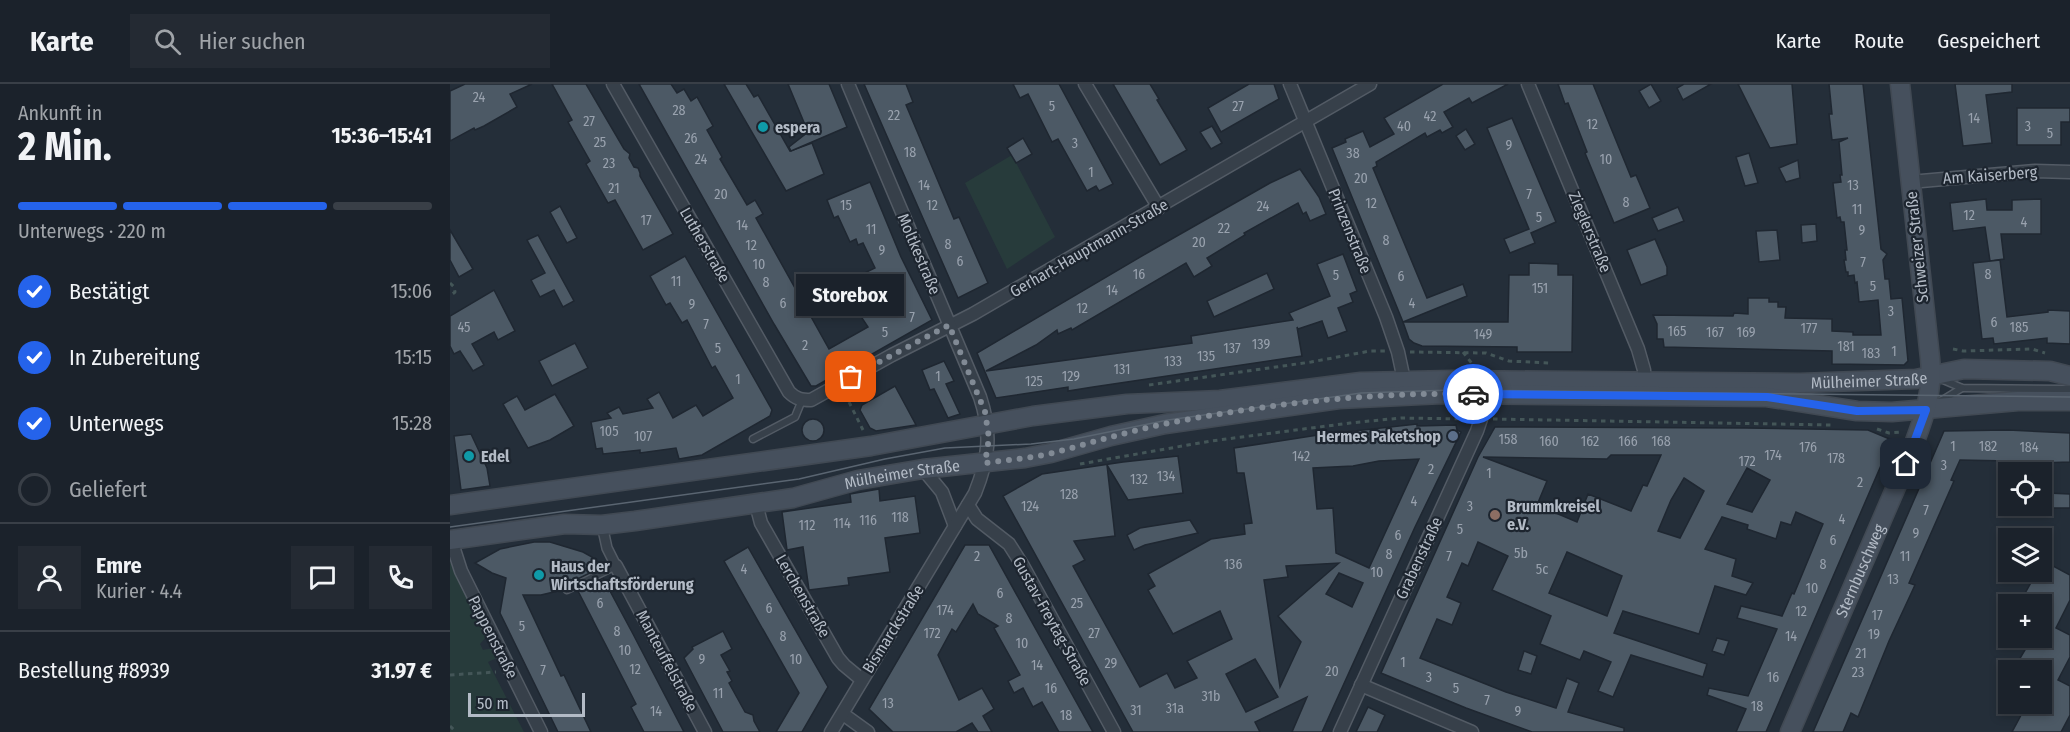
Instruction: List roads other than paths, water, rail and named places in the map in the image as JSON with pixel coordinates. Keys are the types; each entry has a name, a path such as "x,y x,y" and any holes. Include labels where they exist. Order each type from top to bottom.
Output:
{"main road":[{"name":"Schweizer Straße","path":"1900,84 1932,375 1926,410"},
{"name":"Mülheimer Straße","path":"452,544 565,524 602,525 801,497 858,480 923,469 1052,453 1111,436 1165,424 1288,405 1384,395 1485,387 1645,382 1800,383 1900,380 1964,369 2050,371 2070,376"},
{"name":"Mülheimer Straße","path":"450,505 871,446 988,424 1127,404 1220,400 1314,387 1404,380 1485,387 1767,397 1857,411 1926,410 2018,401 2070,401"},
{"name":"Sternbuschweg","path":"1790,732 1919,432 1926,410"}],"street":[{"name":"Lutherstraße","path":"613,84 789,392 795,398 802,400"},
{"name":"Moltkestraße","path":"848,84 980,397 988,424"},
{"path":"1085,84 1159,208"},
{"name":"Prinzenstraße","path":"1290,84 1386,317 1398,352 1404,380"},
{"name":"Gerhart-Hauptmann-Straße","path":"802,400 811,400 973,314 1370,84"},
{"name":"Zieglerstraße","path":"1528,84 1638,348 1645,382"},
{"name":"Am Kaiserberg","path":"1910,182 2035,171 2070,172"},
{"name":"Grabenstraße","path":"1340,732 1481,419 1485,387"},
{"name":"Bismarckstraße","path":"831,732 978,486 985,463 989,438 988,424"},
{"path":"923,469 942,492 958,522 977,519"},
{"name":"Lerchenstraße","path":"756,504 761,523 838,657 862,680"},
{"name":"Gustav-Freytag-Straße","path":"968,505 977,519 1009,544 1114,732"},
{"name":"Manteuffelstraße","path":"602,525 607,548 705,732"},
{"name":"Pappenstraße","path":"452,544 461,571 541,732"},
{"path":"1361,685 1472,732"},
{"path":"843,714 868,732"}],"lane":[{"path":"1932,375 1962,388 2070,389"},
{"path":"1926,410 1962,388"},
{"path":"753,439 795,417 802,400"},
{"path":"567,590 616,566"}],"tram line":[{"path":"450,527 799,479 945,448 1031,444 1074,439 1168,420 1361,393 1452,390 2070,397"}],"place":[{"name":"espera","path":"763,127"},
{"name":"Storebox","path":"851,377"},
{"name":"Hermes Paketshop","path":"1453,436"},
{"name":"Edel","path":"469,456"},
{"name":"Brummkreisel e.V.","path":"1495,515"},
{"name":"Haus der Wirtschaftsförderung","path":"539,575"}]}
